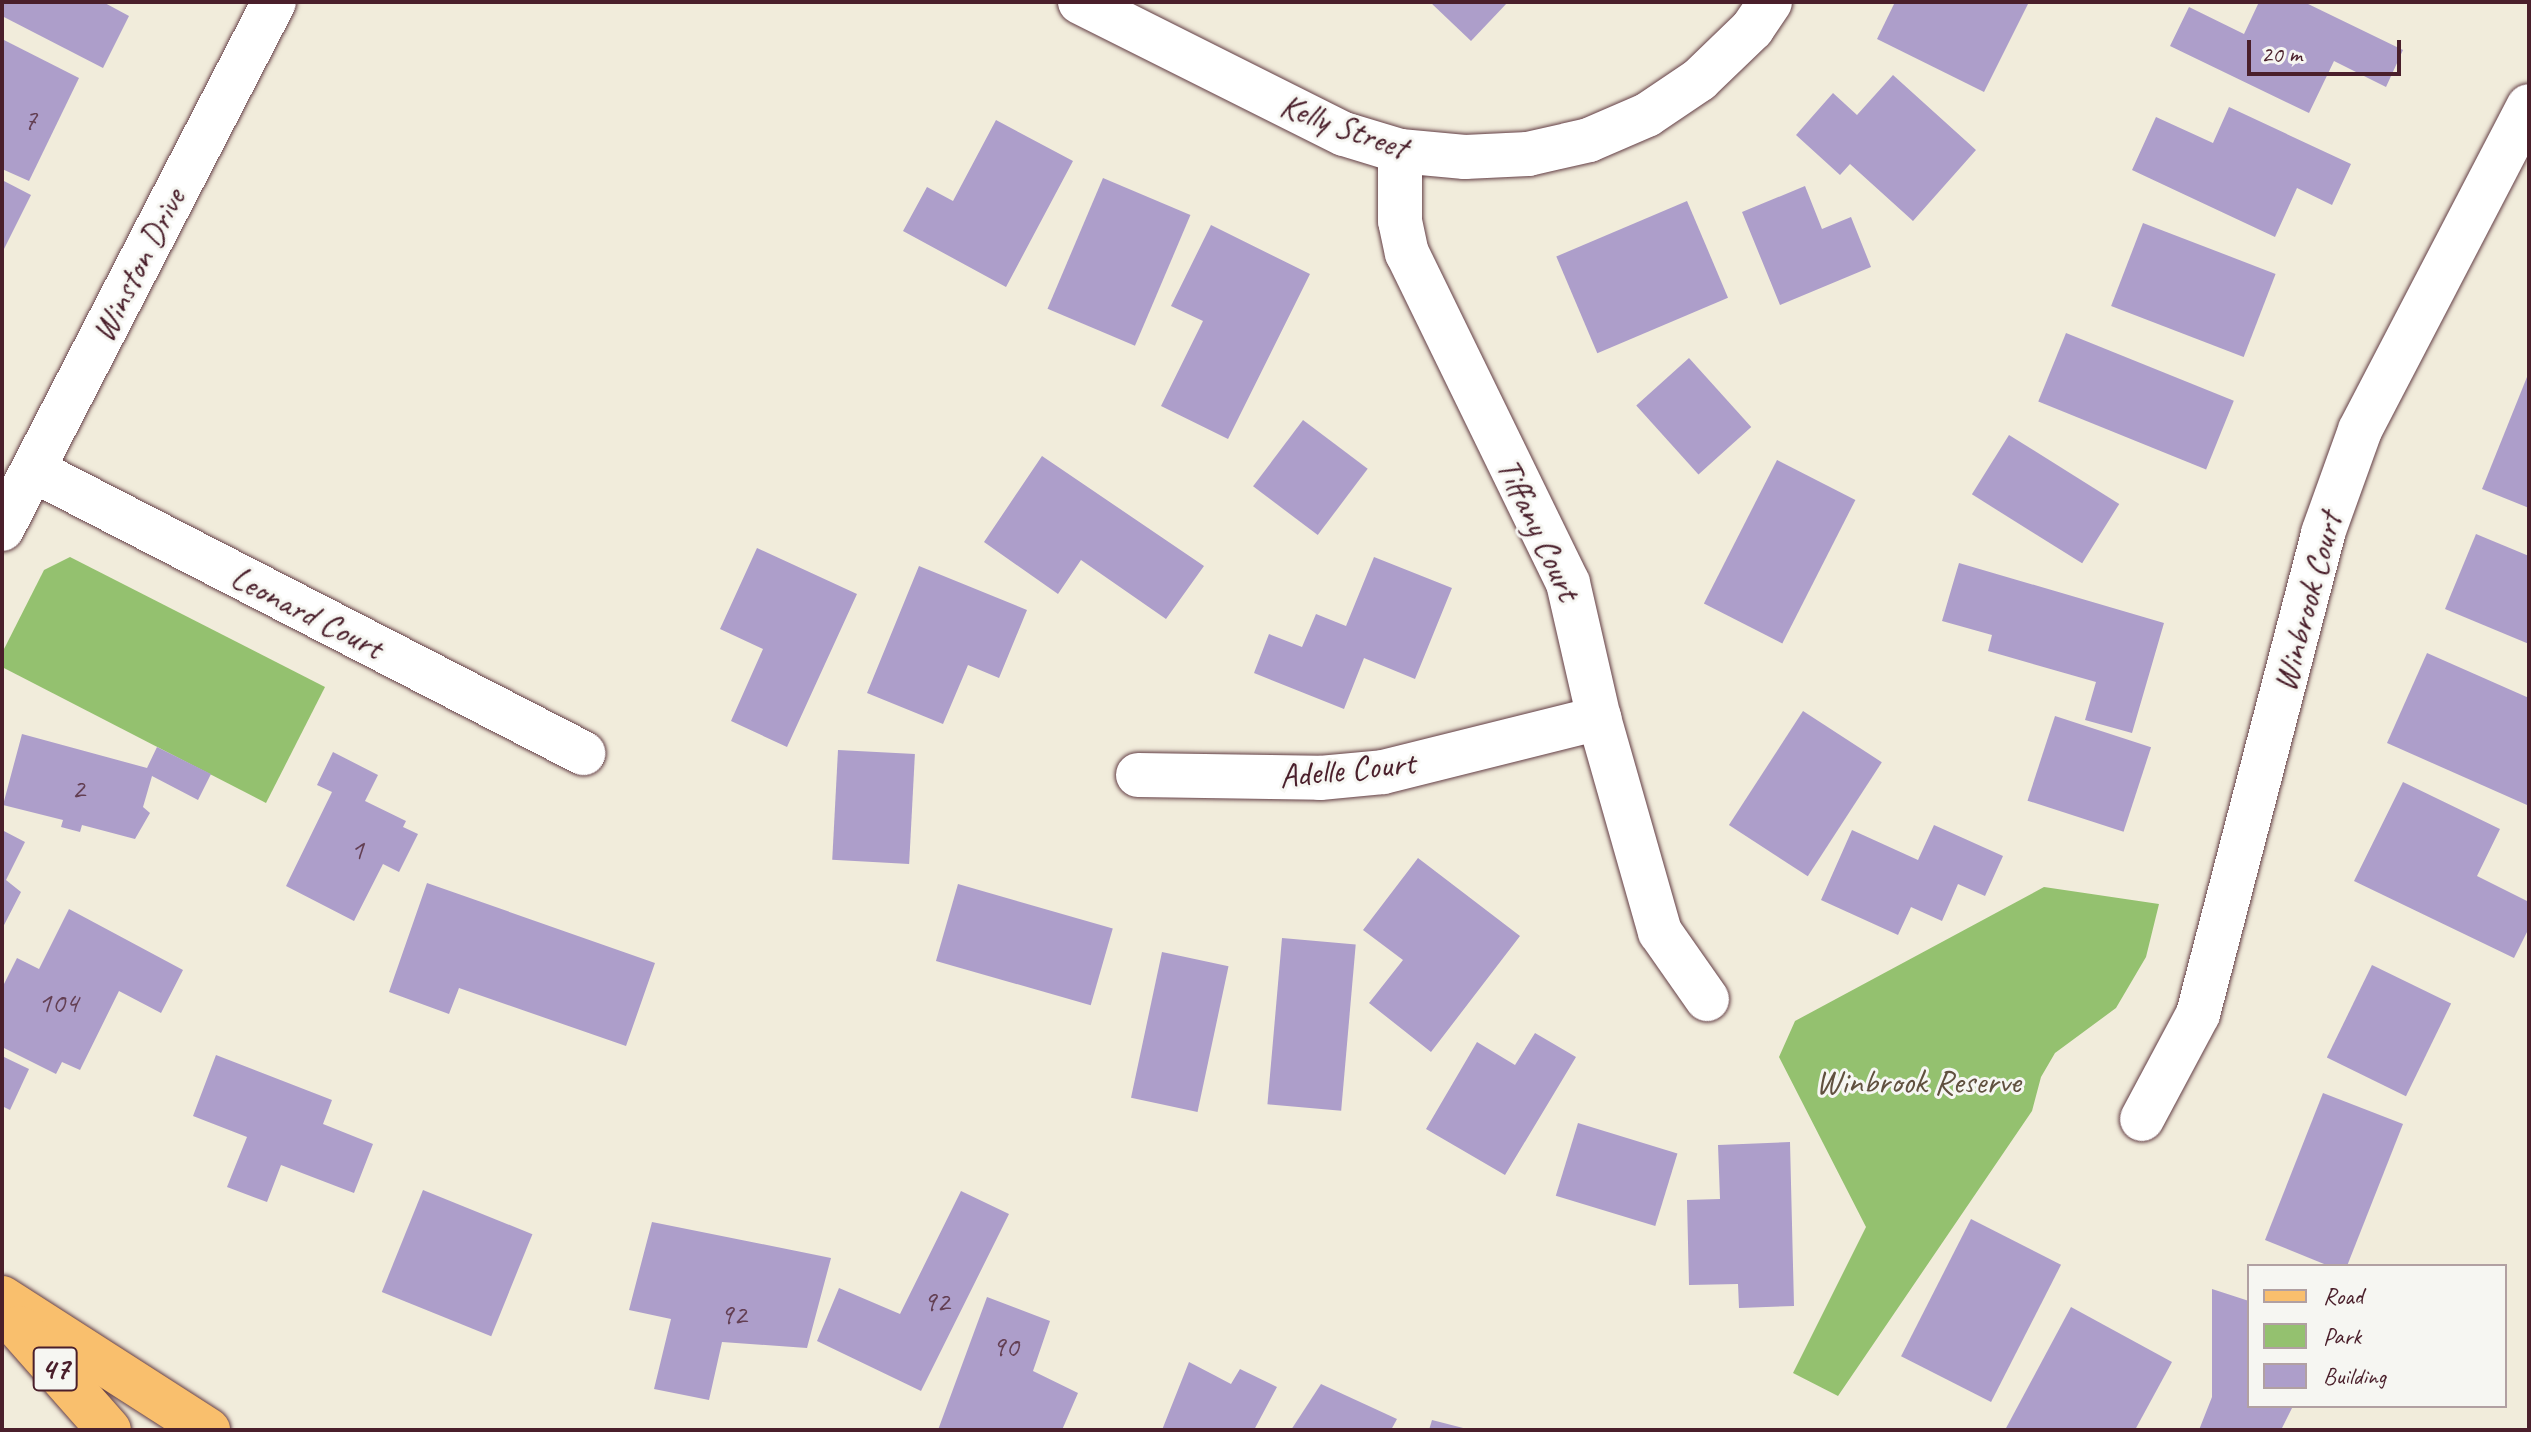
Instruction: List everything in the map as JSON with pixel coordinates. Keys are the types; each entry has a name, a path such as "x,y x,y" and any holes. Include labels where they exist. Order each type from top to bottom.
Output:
{"main road":[{"path":"2,1298 208,1430"},
{"name":"47","path":"2,1309 109,1430"}],"street":[{"name":"Winston Drive","path":"2,529 274,2"},
{"name":"Kelly Street","path":"1080,2 1288,109 1400,151 1465,157 1512,155 1589,140 1647,115 1699,80 1752,29 1770,2"},
{"name":"Winbrook Court","path":"2142,1119 2198,1014 2323,533 2360,430 2529,106"},
{"name":"Tiffany Court","path":"1400,151 1400,221 1407,253 1568,583 1599,718 1660,932 1707,999"},
{"name":"Leonard Court","path":"33,470 583,753"},
{"name":"Adelle Court","path":"1138,775 1320,778 1383,772 1599,718"}],"green space":[{"path":"70,557 325,687 266,803 2,667 2,653 44,570"},
{"name":"Winbrook Reserve","path":"2044,887 2159,904 2146,957 2116,1008 2055,1053 2041,1077 2032,1111 1838,1396 1793,1373 1866,1227 1779,1057 1795,1021"}],"building":[{"path":"2,2 103,2 129,16 103,68 2,16"},
{"path":"1430,2 1508,2 1471,41"},
{"path":"1895,2 2029,2 1984,92 1877,39"},
{"path":"2259,2 2304,2 2403,50 2386,87 2334,61 2309,113 2170,46 2189,7 2244,34"},
{"path":"2,39 79,78 29,181 2,169"},
{"path":"1893,75 1976,150 1913,221 1850,164 1840,175 1796,135 1833,93 1857,115"},
{"path":"2229,107 2351,164 2332,205 2297,188 2275,237 2132,170 2156,117 2213,143"},
{"path":"996,120 1073,161 1006,287 903,231 927,187 953,201"},
{"path":"1103,178 1190,215 1135,346 1048,309"},
{"path":"2,180 31,195 2,253"},
{"path":"1805,186 1822,229 1851,217 1871,267 1780,305 1742,212"},
{"path":"1687,201 1728,298 1597,353 1556,256"},
{"path":"2143,223 2276,274 2244,357 2111,306"},
{"path":"1211,225 1310,274 1228,439 1161,406 1203,321 1171,306"},
{"path":"2066,333 2234,401 2206,469 2038,402"},
{"path":"1689,358 1751,427 1698,475 1636,406"},
{"path":"2529,372 2529,508 2482,489"},
{"path":"1303,420 1368,469 1318,535 1253,486"},
{"path":"2009,435 2119,504 2082,563 1972,494"},
{"path":"1042,456 1204,566 1166,619 1081,560 1058,594 984,542"},
{"path":"1777,460 1855,500 1782,643 1704,603"},
{"path":"2476,534 2529,556 2529,644 2445,609"},
{"path":"757,548 857,594 787,747 731,721 763,649 720,629"},
{"path":"1374,557 1452,588 1415,679 1364,658 1344,709 1254,673 1269,634 1302,647 1316,614 1346,626"},
{"path":"1959,563 2164,623 2132,733 2085,720 2096,682 1988,651 1992,635 1942,621"},
{"path":"919,566 1027,610 999,678 968,665 943,724 867,693"},
{"path":"2427,653 2529,698 2527,805 2387,743"},
{"path":"1803,711 1882,762 1808,876 1729,825"},
{"path":"2055,716 2151,747 2124,832 2027,801"},
{"path":"22,734 147,768 157,747 211,774 198,800 152,776 143,807 150,813 135,839 82,825 80,832 61,827 63,820 3,805"},
{"path":"838,750 915,754 909,864 832,860"},
{"path":"333,752 378,775 365,801 406,821 403,827 418,834 399,872 383,864 354,921 286,886 332,792 317,785"},
{"path":"2403,782 2500,829 2477,876 2529,902 2529,928 2514,958 2354,881"},
{"path":"1934,825 2003,856 1985,896 1958,884 1942,921 1911,907 1898,935 1821,900 1852,830 1918,860"},
{"path":"2,830 25,842 6,880 21,892 2,929"},
{"path":"1418,858 1520,936 1431,1052 1369,1003 1403,960 1363,930"},
{"path":"427,883 655,963 626,1046 459,988 449,1014 389,992"},
{"path":"958,884 1113,928 1091,1005 936,961"},
{"path":"69,909 183,970 161,1013 119,991 80,1070 62,1062 56,1074 2,1047 2,988 17,958 39,969"},
{"path":"1282,938 1356,944 1341,1111 1267,1104"},
{"path":"1162,952 1229,966 1198,1112 1131,1098"},
{"path":"2372,965 2451,1004 2406,1096 2327,1058"},
{"path":"1535,1033 1576,1057 1505,1175 1426,1129 1477,1042 1515,1065"},
{"path":"216,1055 332,1100 323,1124 373,1144 354,1193 281,1165 267,1202 227,1187 247,1137 193,1116"},
{"path":"2,1056 29,1069 10,1110 2,1106"},
{"path":"2323,1093 2403,1124 2348,1264 2324,1264 2265,1240"},
{"path":"1578,1123 1677,1153 1655,1226 1556,1196"},
{"path":"1790,1142 1794,1306 1739,1308 1738,1284 1689,1285 1687,1200 1720,1199 1718,1145"},
{"path":"423,1190 532,1234 491,1336 382,1292"},
{"path":"961,1191 1009,1214 921,1391 817,1341 839,1288 900,1314"},
{"path":"1971,1219 2061,1265 1991,1402 1901,1356"},
{"path":"652,1222 831,1258 807,1348 722,1342 709,1400 654,1389 671,1319 629,1310"},
{"path":"2212,1289 2247,1300 2247,1408 2292,1408 2281,1430 2199,1430 2212,1397"},
{"path":"987,1297 1050,1321 1033,1371 1078,1393 1062,1430 938,1430"},
{"path":"2071,1307 2172,1362 2135,1430 2005,1430"},
{"path":"1189,1362 1231,1384 1240,1369 1277,1387 1254,1430 1162,1430"},
{"path":"1321,1384 1397,1419 1391,1430 1291,1430"},
{"path":"1432,1420 1467,1429 1467,1430 1429,1430"}]}
